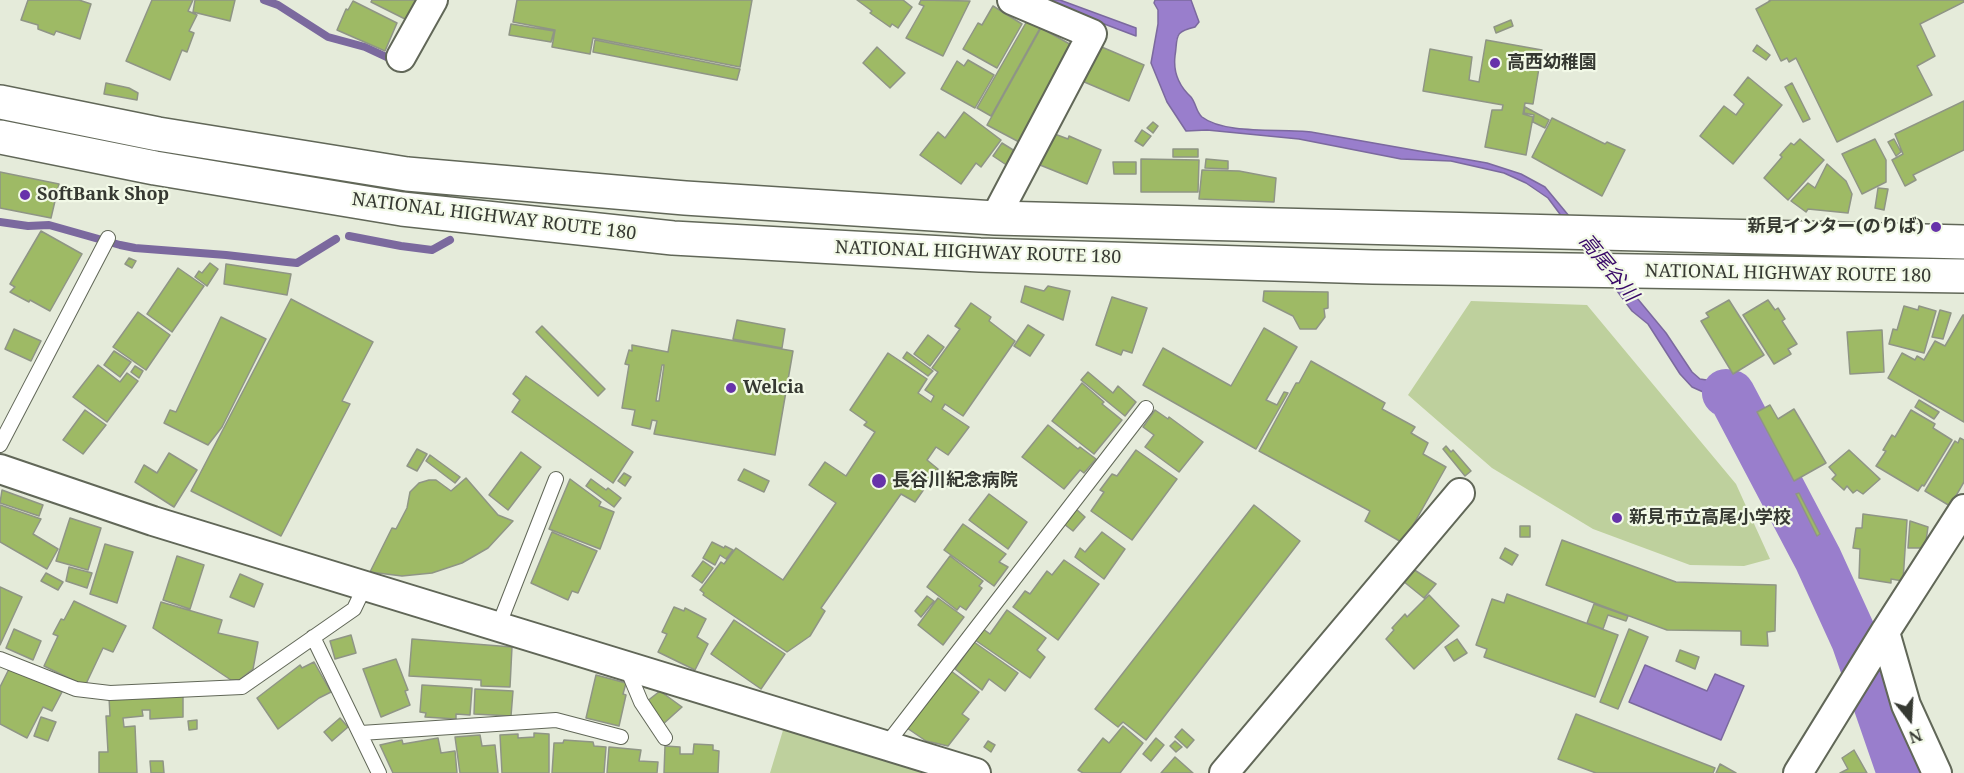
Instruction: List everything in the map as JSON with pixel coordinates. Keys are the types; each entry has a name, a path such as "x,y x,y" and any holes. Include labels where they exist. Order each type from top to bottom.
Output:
{"highway":[{"name":"NATIONAL HIGHWAY ROUTE 180","path":"0,102 158,134 407,174 685,198 995,218 1964,242"},
{"name":"NATIONAL HIGHWAY ROUTE 180","path":"0,137 155,168 402,210 673,238 980,255 1361,267 1964,276"}],"street":[{"path":"401,57 434,0"},
{"path":"995,218 1092,34 1012,0"},
{"path":"0,469 153,521 976,773"},
{"path":"1224,773 1460,493"},
{"path":"1798,773 1964,509"},
{"path":"1880,641 1937,773"}],"lane":[{"path":"0,445 108,238"},
{"path":"886,745 1146,408"},
{"path":"498,627 556,479"},
{"path":"0,659 76,689 110,693 242,687 354,609 365,586"},
{"path":"313,637 379,773"},
{"path":"625,666 640,702 665,738"},
{"path":"361,733 556,720 621,737"}],"green space":[{"path":"1471,301 1587,305 1736,484 1770,559 1744,566 1690,565 1593,529 1492,468 1408,395"},
{"path":"784,727 932,773 770,773"}],"water":[{"path":"1041,0 1060,0 1136,28 1136,36"},
{"path":"1155,0 1191,0 1199,22 1195,27 1183,31 1178,36 1175,56 1176,74 1180,84 1193,99 1200,115 1212,123 1239,129 1311,132 1487,163 1521,174 1545,187 1666,333 1692,372 1700,379 1733,384 1765,442 1751,456 1729,408 1721,400 1692,387 1680,374 1648,324 1632,311 1548,198 1526,183 1504,173 1451,161 1401,159 1299,139 1207,130 1186,131 1167,102 1151,63 1158,24"},
{"path":"1645,665 1707,691 1715,674 1744,686 1721,740 1629,702"}],"building":[{"path":"28,0 79,0 91,4 80,39 56,31 54,35 38,29 38,25 21,20"},
{"path":"152,0 193,0 188,11 197,15 189,31 194,33 187,52 182,50 170,80 126,61"},
{"path":"195,0 235,0 230,21 193,12"},
{"path":"372,0 416,0 407,20 371,2"},
{"path":"517,0 752,0 740,67 593,38 590,54 552,47 555,30 513,22"},
{"path":"857,0 903,0 912,7 898,28 892,24 890,27 870,13 872,11"},
{"path":"921,0 970,1 943,56 906,38 924,6 919,4"},
{"path":"1769,0 1964,0 1964,2 1920,24 1935,56 1917,66 1932,95 1837,142 1796,58 1789,62 1787,58 1781,61 1756,9"},
{"path":"353,1 397,23 385,51 337,30 346,9 348,10"},
{"path":"993,6 1022,24 997,68 963,49 978,23 982,25"},
{"path":"1511,20 1513,26 1496,33 1494,27"},
{"path":"1027,21 1040,28 991,116 977,108"},
{"path":"511,24 554,31 551,42 509,35"},
{"path":"1041,28 1075,47 1021,143 987,125"},
{"path":"595,40 740,69 737,80 593,52"},
{"path":"1486,40 1542,50 1533,104 1525,103 1523,114 1533,117 1526,155 1485,147 1492,110 1502,110 1503,105 1423,91 1430,49 1472,57 1469,80 1479,82"},
{"path":"1097,45 1144,65 1129,101 1082,81"},
{"path":"1757,45 1770,55 1766,60 1753,51"},
{"path":"877,47 905,73 890,88 863,63"},
{"path":"968,60 994,75 975,108 941,89 957,61 964,66"},
{"path":"1748,77 1782,105 1733,164 1700,136 1724,106 1736,115 1744,104 1734,95"},
{"path":"106,83 129,88 138,93 137,100 104,94"},
{"path":"1792,83 1810,119 1803,122 1785,87"},
{"path":"1964,101 1964,150 1913,175 1916,180 1905,186 1892,160 1903,154 1895,134"},
{"path":"1525,107 1549,120 1545,128 1533,122 1534,115 1524,113"},
{"path":"964,112 1001,140 981,167 976,163 961,184 920,155 938,132 945,138"},
{"path":"1552,118 1605,144 1607,142 1625,150 1602,196 1532,157"},
{"path":"1153,122 1158,126 1153,133 1147,128"},
{"path":"1142,130 1151,136 1143,146 1135,141"},
{"path":"1052,133 1068,139 1069,136 1101,150 1087,184 1040,165"},
{"path":"1800,139 1824,160 1788,200 1764,178 1791,143 1794,145"},
{"path":"1875,139 1886,160 1886,182 1862,194 1842,154"},
{"path":"1894,139 1901,152 1896,156 1888,142"},
{"path":"1002,143 1018,153 1008,166 993,156"},
{"path":"1173,149 1198,149 1198,157 1173,157"},
{"path":"1141,159 1199,160 1198,192 1141,192"},
{"path":"1206,159 1228,161 1228,169 1205,168"},
{"path":"1113,162 1136,162 1136,174 1114,174"},
{"path":"1827,164 1846,181 1852,194 1848,213 1808,209 1806,212 1791,201 1808,183 1815,188"},
{"path":"1202,170 1239,171 1276,178 1274,202 1199,199"},
{"path":"0,172 59,184 51,218 0,208"},
{"path":"1878,188 1888,189 1884,210 1875,208"},
{"path":"41,231 82,254 50,311 10,292 15,287 10,284"},
{"path":"129,258 136,261 132,268 125,264"},
{"path":"210,263 218,269 207,286 195,277 199,271 202,273"},
{"path":"226,264 291,274 287,295 224,284"},
{"path":"178,268 204,286 172,332 147,314"},
{"path":"1025,286 1044,291 1048,286 1070,291 1063,320 1021,302"},
{"path":"1264,291 1328,292 1328,308 1324,309 1325,317 1316,329 1300,329 1293,316 1263,301"},
{"path":"1112,297 1147,308 1132,353 1123,350 1121,355 1096,345"},
{"path":"291,299 373,342 342,401 350,404 281,536 191,491"},
{"path":"1729,300 1764,355 1733,374 1701,321 1709,317 1706,313"},
{"path":"1768,300 1775,310 1778,308 1785,319 1782,321 1797,344 1788,349 1791,354 1774,364 1743,315"},
{"path":"971,303 991,317 989,321 1015,341 963,416 945,404 942,409 969,427 948,455 936,447 927,460 938,469 915,502 901,494 821,608 825,611 810,636 787,652 703,595 704,593 700,590 721,562 724,564 736,548 783,580 836,503 809,485 825,462 846,476 875,432 864,425 867,422 850,410 888,353 927,379 918,393 931,402 934,396 925,390 938,372 932,368 960,329 955,326"},
{"path":"1904,306 1918,310 1919,306 1936,311 1924,353 1889,344 1893,329 1897,330"},
{"path":"1940,310 1951,313 1943,339 1932,337"},
{"path":"138,312 170,335 146,370 113,347"},
{"path":"1963,315 1964,422 1888,378 1902,353 1915,360 1917,356 1924,360 1935,341 1945,346"},
{"path":"221,317 266,339 222,427 208,445 164,423 170,410 176,412"},
{"path":"737,320 785,329 782,348 733,339"},
{"path":"1028,325 1044,335 1030,356 1014,346"},
{"path":"542,326 605,389 598,396 536,332"},
{"path":"1264,328 1297,347 1266,400 1277,405 1284,392 1288,393 1256,449 1143,385 1163,348 1231,386"},
{"path":"14,329 41,341 31,361 5,349"},
{"path":"672,330 793,351 775,455 654,434 657,421 652,420 650,429 632,425 635,410 622,408 629,365 625,364 629,350 632,351 632,345 668,352","holes":["662,365 664,365 659,401 656,401"]},
{"path":"1882,330 1884,372 1850,374 1847,332"},
{"path":"928,335 944,347 930,366 914,354"},
{"path":"114,351 131,362 120,377 104,365"},
{"path":"907,352 933,371 928,376 903,358"},
{"path":"1311,361 1385,403 1382,409 1415,427 1411,433 1428,443 1423,454 1446,467 1403,543 1365,521 1370,511 1259,451 1296,383 1299,383"},
{"path":"98,365 120,382 127,373 138,381 107,422 73,397"},
{"path":"135,366 143,371 139,378 131,372"},
{"path":"1088,372 1113,393 1118,386 1136,402 1125,416 1081,380"},
{"path":"526,376 633,452 613,483 512,412 520,400 513,394"},
{"path":"1082,383 1104,402 1102,404 1122,420 1094,454 1052,421"},
{"path":"1919,400 1939,412 1934,419 1915,407"},
{"path":"1770,405 1778,419 1794,409 1826,463 1794,481 1757,412"},
{"path":"85,410 106,425 83,454 63,440"},
{"path":"1155,410 1168,419 1169,417 1203,442 1179,472 1145,447 1154,435 1143,427"},
{"path":"1911,410 1935,424 1933,428 1952,440 1924,486 1922,485 1918,491 1876,466 1886,451 1883,450 1892,435 1895,437"},
{"path":"1048,425 1078,449 1080,447 1096,459 1084,473 1080,470 1064,489 1022,457"},
{"path":"1960,438 1964,440 1964,482 1950,506 1925,491 1955,441 1958,443"},
{"path":"1446,446 1451,452 1453,450 1471,471 1465,476 1443,449"},
{"path":"417,449 427,454 417,471 407,466"},
{"path":"1136,450 1177,479 1132,540 1091,511 1104,492 1100,490 1112,474 1117,476"},
{"path":"1849,450 1880,479 1863,494 1857,490 1853,493 1847,486 1844,490 1832,479 1836,475 1829,467"},
{"path":"521,452 541,467 508,510 489,495"},
{"path":"169,453 197,470 174,507 135,482 144,465 157,473"},
{"path":"430,455 460,477 455,483 426,461"},
{"path":"744,469 769,481 764,492 738,480"},
{"path":"624,473 631,477 625,486 618,481"},
{"path":"466,478 498,515 513,521 488,548 462,563 432,573 402,576 370,572 392,528 396,529 407,508 410,492 419,483 436,480 451,491"},
{"path":"570,479 601,502 599,506 614,512 600,549 549,529"},
{"path":"591,479 621,498 614,507 586,486"},
{"path":"2,490 43,505 39,516 0,503"},
{"path":"1799,493 1820,534 1817,536 1796,494"},
{"path":"989,494 1027,522 1008,549 969,520"},
{"path":"0,505 41,519 33,534 58,549 47,569 0,542"},
{"path":"1254,505 1300,541 1146,740 1123,722 1118,727 1095,709"},
{"path":"1076,509 1085,517 1073,531 1064,524"},
{"path":"1863,514 1907,520 1903,581 1891,579 1891,583 1859,578 1860,549 1853,548 1856,528 1862,528"},
{"path":"70,518 101,528 88,570 56,561"},
{"path":"1910,521 1928,527 1925,548 1908,548"},
{"path":"963,524 1006,554 999,562 1008,567 994,586 944,550"},
{"path":"1520,526 1530,526 1530,537 1520,537"},
{"path":"552,532 597,551 578,593 572,591 568,600 531,583"},
{"path":"1102,532 1125,549 1104,579 1075,557 1080,548 1085,552"},
{"path":"1562,540 1676,582 1776,585 1775,631 1767,632 1768,646 1741,645 1741,631 1667,630 1546,585"},
{"path":"712,542 733,550 726,559 720,555 715,565 703,558"},
{"path":"105,544 133,552 117,603 90,594"},
{"path":"1505,548 1518,555 1512,565 1500,558"},
{"path":"177,556 204,565 190,609 163,600"},
{"path":"950,556 983,581 979,586 982,588 966,610 960,606 957,610 927,587"},
{"path":"1064,560 1099,584 1058,640 1013,607 1025,591 1030,594 1047,571 1052,575"},
{"path":"703,561 713,568 702,583 692,576"},
{"path":"69,567 92,573 87,588 66,581"},
{"path":"1413,569 1436,584 1424,598 1403,581"},
{"path":"46,573 63,582 58,590 41,581"},
{"path":"240,574 263,584 254,607 230,597"},
{"path":"0,587 22,597 0,645"},
{"path":"1507,594 1618,635 1595,697 1484,657 1487,649 1476,645 1492,599 1504,603"},
{"path":"1429,595 1459,626 1414,669 1386,639 1394,630 1392,628 1405,614 1407,617"},
{"path":"927,596 934,601 921,617 915,611"},
{"path":"938,598 964,617 943,645 918,625"},
{"path":"74,601 126,626 113,652 103,648 85,686 44,666 58,636 53,634"},
{"path":"161,602 222,620 218,633 258,642 253,669 239,680 231,680 153,628"},
{"path":"1594,604 1628,616 1626,621 1608,615 1603,629 1587,623"},
{"path":"674,607 684,611 685,608 706,619 697,637 708,644 695,670 658,652 667,634 662,632"},
{"path":"1007,610 1046,638 1037,650 1045,657 1030,678 975,640 983,629 990,634"},
{"path":"734,620 785,654 761,689 711,654"},
{"path":"14,629 41,641 33,660 6,648"},
{"path":"1629,629 1648,637 1618,709 1600,702"},
{"path":"351,635 356,653 335,659 330,641"},
{"path":"412,639 512,647 510,687 481,686 481,680 409,676"},
{"path":"1457,639 1467,653 1454,661 1445,647"},
{"path":"974,642 1018,673 1005,691 989,679 982,690 955,669"},
{"path":"1680,650 1699,657 1695,669 1676,661"},
{"path":"396,659 408,690 405,691 410,705 381,717 363,669"},
{"path":"314,662 331,692 319,698 278,729 257,698 300,665 302,668"},
{"path":"10,667 62,692 52,711 43,707 27,738 0,724 0,687"},
{"path":"951,671 979,692 962,714 969,719 948,746 926,741 907,728"},
{"path":"596,675 626,683 623,694 626,695 619,726 586,718"},
{"path":"422,685 472,688 470,715 456,714 456,719 425,717 426,713 420,712"},
{"path":"475,689 513,691 511,716 474,714"},
{"path":"660,691 682,707 662,725 646,702"},
{"path":"183,695 183,717 150,719 150,710 142,710 143,716 123,718 124,727 135,726 137,773 99,773 99,752 108,752 106,716 110,716 109,697"},
{"path":"1576,714 1715,768 1713,773 1596,773 1558,759"},
{"path":"41,717 56,722 48,741 34,736"},
{"path":"340,718 348,727 332,741 324,732"},
{"path":"197,720 197,729 189,730 188,721"},
{"path":"1123,726 1143,743 1120,773 1083,773 1078,770 1103,738 1109,743"},
{"path":"1182,729 1194,740 1187,748 1175,737"},
{"path":"534,733 549,734 549,773 502,773 500,735 518,734 518,738 534,737"},
{"path":"480,735 482,746 495,745 498,773 460,773 455,737"},
{"path":"438,738 441,753 455,751 457,773 393,773 380,745 402,740 403,744"},
{"path":"1156,738 1164,745 1151,761 1143,754"},
{"path":"564,740 593,742 594,746 606,747 604,773 552,773 554,743 563,743"},
{"path":"988,741 995,745 991,752 984,747"},
{"path":"1175,741 1182,747 1176,752 1170,746"},
{"path":"694,744 713,745 713,750 719,751 718,773 664,773 665,746 680,747 680,754 693,754"},
{"path":"609,747 641,750 639,761 658,762 657,773 607,773"},
{"path":"1854,750 1867,773 1840,773 1848,769 1842,758"},
{"path":"1175,757 1193,773 1161,773"},
{"path":"150,761 163,761 164,773 151,773"},
{"path":"1720,764 1736,773 1716,773"}],"waterway":[{"path":"264,0 278,5 328,37 365,47 395,61"},
{"path":"0,222 28,226 49,225 135,248 297,263 336,239"},
{"path":"349,236 432,250 450,240"},
{"name":"高尾谷川","path":"1726,393 1731,394 1818,559 1855,640 1901,773"}],"place":[{"name":"高西幼稚園","path":"1495,63"},
{"name":"SoftBank Shop","path":"25,195"},
{"name":"新見インター(のりば)","path":"1936,227"},
{"name":"Welcia","path":"731,388"},
{"name":"長谷川紀念病院","path":"879,481"},
{"name":"新見市立高尾小学校","path":"1617,518"}]}
